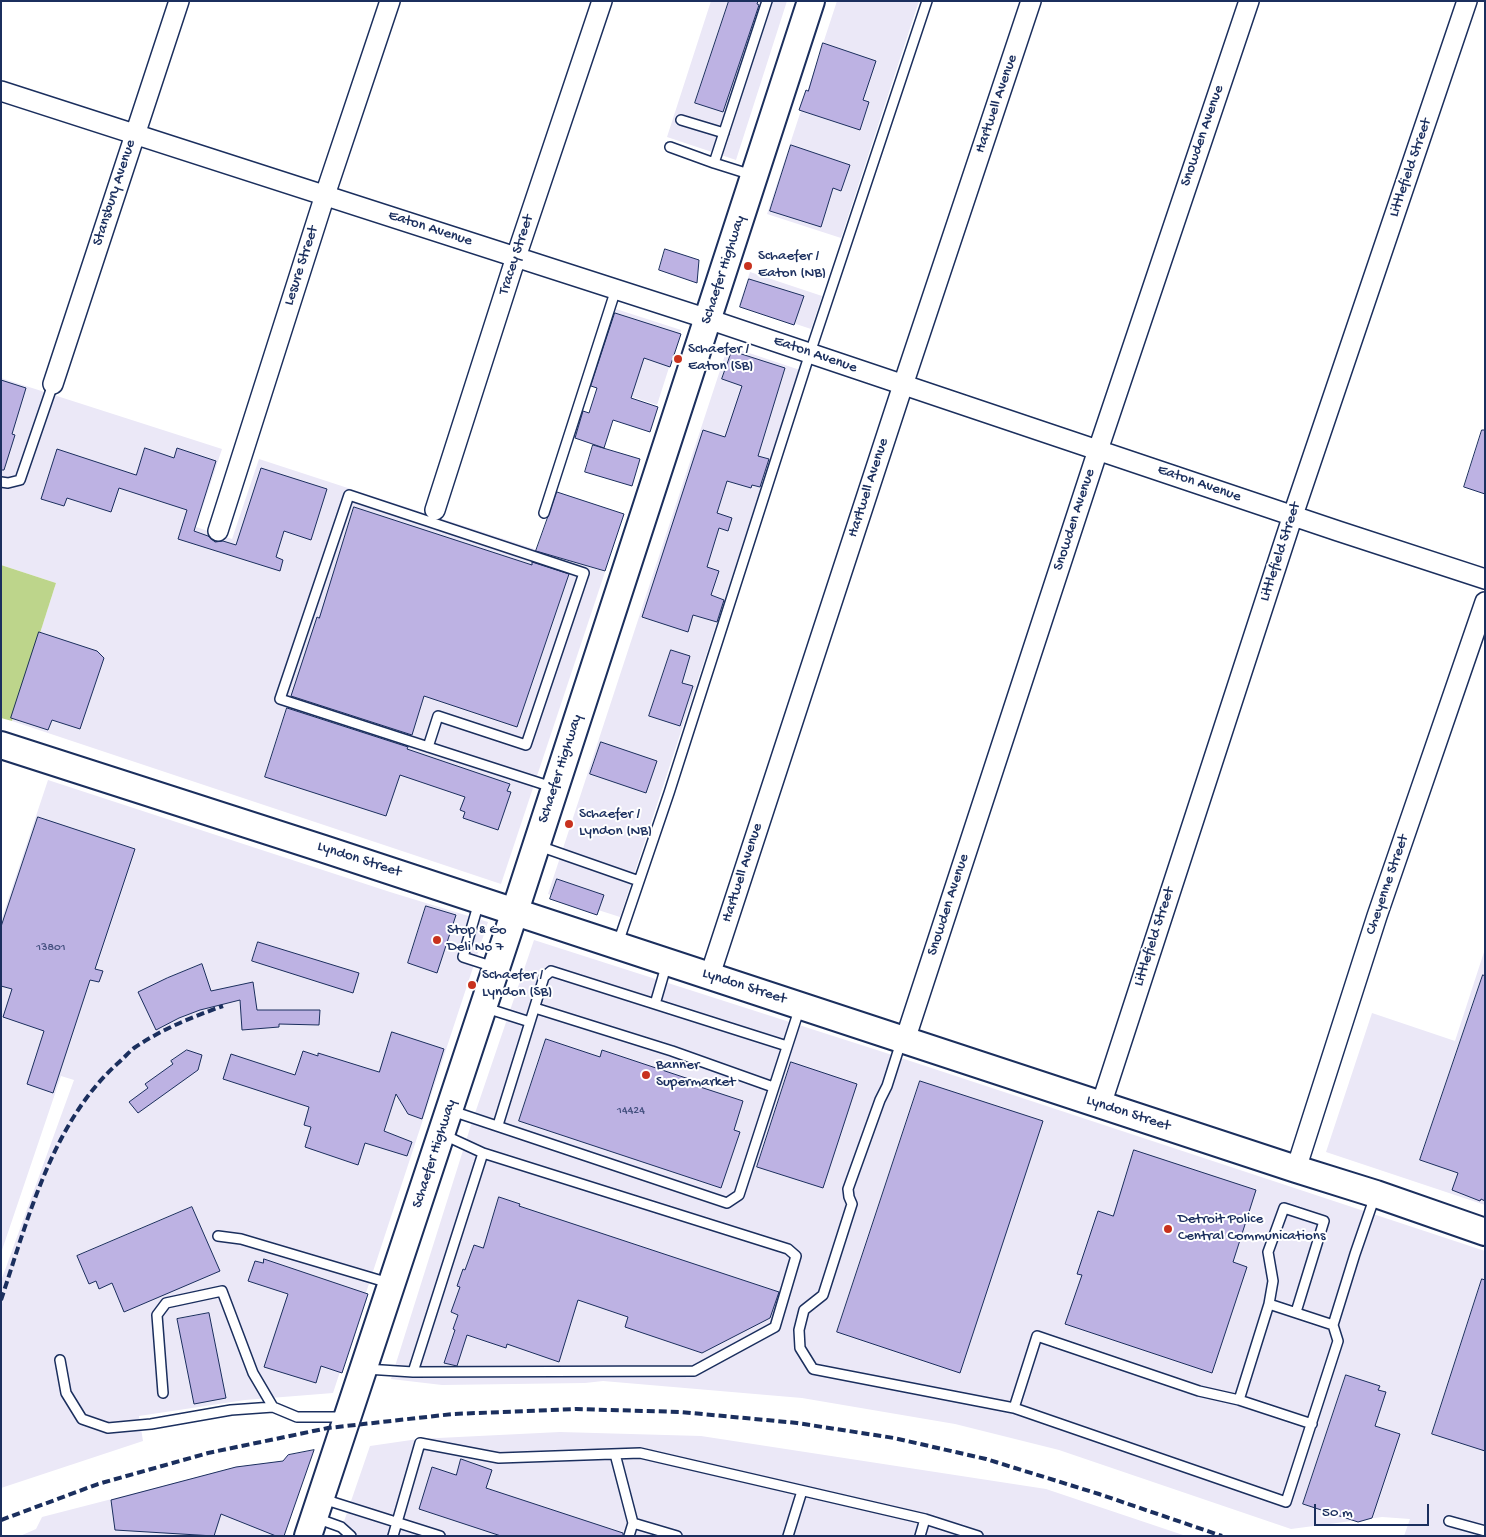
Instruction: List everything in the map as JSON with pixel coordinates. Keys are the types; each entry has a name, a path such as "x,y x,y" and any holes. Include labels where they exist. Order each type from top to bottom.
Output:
{"street":[{"name":"Stansbury Avenue","path":"53,384 179,1"},
{"name":"Lesure Street","path":"218,531 325,195 390,1"},
{"name":"Tracey Street","path":"435,510 516,256 602,1"},
{"name":"Schaefer Highway","path":"314,1517 515,911 811,1"},
{"name":"Hartwell Avenue","path":"710,976 903,385 1032,1"},
{"name":"Snowden Avenue","path":"904,1040 1098,450 1249,1"},
{"name":"Littlefield Street","path":"1101,1105 1293,515 1467,1"},
{"name":"Eaton Avenue","path":"1,91 708,319 1485,579"},
{"name":"Cheyenne Street","path":"1296,1169 1377,916 1485,602"},
{"name":"Lyndon Street","path":"1,745 515,911 1376,1194 1485,1232"}],"lane":[{"path":"714,163 767,1"},
{"path":"617,945 927,1"},
{"path":"681,120 724,133"},
{"path":"670,147 754,176"},
{"path":"544,513 616,289"},
{"path":"1,482 8,483 20,480 53,384"},
{"path":"428,747 438,716 526,745 584,573 349,495 280,699 428,747 555,788"},
{"path":"536,845 639,881"},
{"path":"480,900 463,957 496,968"},
{"path":"655,1004 667,962"},
{"path":"498,1125 544,977 551,971 787,1046"},
{"path":"449,1110 727,1202 739,1195 800,1005"},
{"path":"483,1007 530,1022"},
{"path":"535,1008 672,1051 773,1087"},
{"path":"904,1040 848,1189 852,1204 824,1295 804,1310 799,1330 800,1348 813,1369 1014,1408 1286,1502 1338,1341 1333,1325 1376,1194"},
{"path":"364,1368 412,1372 694,1371 775,1327 796,1256 788,1249 483,1152 441,1134"},
{"path":"412,1372 483,1152"},
{"path":"1239,1400 1269,1304 1274,1281 1268,1252 1284,1208 1324,1221 1296,1312"},
{"path":"218,1236 241,1239 392,1284"},
{"path":"162,1394 157,1315 166,1303 222,1291 253,1373 273,1407"},
{"path":"1269,1304 1333,1325"},
{"path":"1014,1408 1037,1336 1199,1391 1239,1400 1312,1424"},
{"path":"60,1360 66,1393 82,1419 108,1428 151,1424 231,1410 273,1407 297,1417 348,1417"},
{"path":"393,1536 420,1443 499,1458 640,1453 925,1519 978,1536"},
{"path":"615,1454 633,1523 629,1536"},
{"path":"788,1536 802,1491"},
{"path":"314,1517 397,1522 440,1536"},
{"path":"314,1517 342,1527 351,1536"},
{"path":"920,1536 925,1519"},
{"path":"1449,1520 1485,1530"},
{"path":"633,1523 677,1536"}],"shaded area":[{"path":"711,1 787,1 736,160 667,137"},
{"path":"837,1 919,1 841,238 767,214"},
{"path":"750,272 822,296 811,329 739,305"},
{"path":"616,309 681,330 657,405 592,384"},
{"path":"728,346 800,370 620,917 548,894"},
{"path":"1,378 222,449 196,527 232,539 259,459 605,572 501,884 12,721 56,583 1,565"},
{"path":"48,780 390,892 488,922 333,1393 245,1400 139,1416 143,1441 1,1488 1,1281 74,1080 61,1076 1,1253 1,921"},
{"path":"534,940 880,1051 1485,1251 1485,1536 1404,1536 1410,1519 1382,1517 1291,1529 1059,1450 955,1424 802,1398 603,1381 585,1383 442,1385 391,1379 471,1125"},
{"path":"1485,949 1485,1205 1326,1152 1372,1013 1455,1041"},
{"path":"560,1432 701,1436 1046,1489 1186,1536 339,1536 370,1446 418,1439"},
{"path":"310,1458 284,1536 20,1536 36,1529 42,1517 236,1467"}],"green space":[{"path":"1,565 56,583 12,721 1,718"}],"building":[{"path":"729,1 758,1 757,4 759,5 723,112 695,103"},
{"path":"823,43 876,61 863,100 869,102 860,130 799,110 806,90 808,91"},
{"path":"791,145 850,165 841,191 833,188 821,227 770,211"},
{"path":"665,249 699,260 697,283 659,270"},
{"path":"749,279 804,296 794,325 740,307"},
{"path":"615,313 681,334 670,367 644,358 631,398 658,407 650,432 613,420 604,448 575,438 583,411 589,413 597,388 591,386"},
{"path":"732,351 785,368 758,456 769,459 760,487 752,485 751,488 727,481 717,513 732,518 728,531 719,528 707,567 719,571 711,595 724,600 717,622 693,615 688,632 642,617 703,430 725,437 742,386 722,379"},
{"path":"1,380 26,388 12,434 15,435 4,470 1,470"},
{"path":"1482,430 1485,430 1485,494 1464,487"},
{"path":"593,445 640,459 632,486 585,472"},
{"path":"145,448 174,458 177,448 216,461 194,531 208,536 215,542 223,541 236,545 261,468 327,489 311,540 284,531 276,557 283,560 280,571 178,539 187,510 119,488 111,512 67,498 64,506 41,499 57,449 136,475"},
{"path":"557,492 624,514 605,571 536,551"},
{"path":"354,507 532,565 532,562 569,574 517,727 424,696 412,735 291,696 317,617 319,618"},
{"path":"39,632 97,651 104,658 80,729 52,720 48,730 11,718"},
{"path":"671,650 690,656 682,683 693,686 680,726 649,716"},
{"path":"287,708 408,747 407,749 510,784 507,791 511,792 498,830 463,818 465,812 460,810 465,797 400,775 386,816 265,777"},
{"path":"601,742 657,761 646,793 590,774"},
{"path":"38,817 135,849 95,969 103,971 99,982 90,980 53,1093 27,1084 44,1031 3,1017 12,989 1,986 1,927"},
{"path":"557,879 604,895 597,915 550,899"},
{"path":"426,906 456,915 437,973 408,963"},
{"path":"258,942 359,973 353,993 252,961"},
{"path":"202,964 211,991 253,982 257,1010 320,1010 319,1025 279,1024 279,1027 242,1030 240,1000 200,1010 156,1030 138,992"},
{"path":"1483,975 1485,976 1485,1201 1481,1199 1480,1201 1452,1190 1458,1173 1420,1160"},
{"path":"392,1032 444,1049 422,1119 408,1114 396,1094 384,1131 412,1142 407,1156 365,1143 358,1165 305,1147 311,1127 304,1125 309,1107 223,1079 231,1054 295,1075 303,1051 318,1056 318,1053 379,1072"},
{"path":"546,1039 600,1057 602,1050 689,1079 688,1083 743,1101 734,1130 740,1132 721,1188 519,1121"},
{"path":"187,1050 202,1055 198,1070 138,1113 129,1102 148,1088 145,1084 173,1064 171,1061"},
{"path":"791,1062 857,1084 823,1188 757,1167"},
{"path":"920,1081 1043,1121 960,1373 837,1332"},
{"path":"1134,1150 1256,1190 1233,1262 1247,1267 1212,1373 1065,1324 1082,1275 1077,1274 1098,1211 1113,1216"},
{"path":"499,1197 520,1204 519,1206 779,1292 770,1318 702,1353 625,1327 628,1317 578,1300 559,1362 507,1344 506,1348 467,1335 457,1366 444,1363 458,1315 451,1312 460,1287 457,1286 474,1245 483,1248"},
{"path":"192,1207 220,1271 124,1312 112,1283 99,1289 96,1281 89,1284 77,1256"},
{"path":"264,1259 368,1294 342,1373 321,1366 316,1383 264,1367 288,1294 248,1281 255,1261 263,1263"},
{"path":"1482,1279 1485,1280 1485,1451 1432,1434"},
{"path":"209,1313 226,1398 194,1404 177,1319"},
{"path":"1346,1375 1380,1386 1378,1390 1386,1392 1375,1426 1400,1434 1372,1518 1358,1522 1303,1504"},
{"path":"314,1450 284,1536 276,1536 221,1514 214,1536 115,1530 111,1500 236,1467 283,1461 288,1455"},
{"path":"461,1459 492,1470 486,1488 623,1533 623,1536 501,1536 419,1509 432,1467 456,1475"}],"railway":[{"path":"1,1300 32,1205 45,1174 75,1114 94,1088 132,1050 145,1041 177,1024 223,1006"},
{"path":"1,1520 98,1484 208,1453 328,1428 453,1414 576,1409 681,1412 797,1423 894,1438 986,1459 1099,1494 1222,1536"}],"place":[{"name":"Schaefer / Eaton (NB)","path":"748,266"},
{"name":"Schaefer / Eaton (SB)","path":"678,359"},
{"name":"Schaefer / Lyndon (NB)","path":"569,824"},
{"name":"Stop & Go Deli No 7","path":"437,940"},
{"name":"Schaefer / Lyndon (SB)","path":"472,985"},
{"name":"Banner Supermarket","path":"646,1075"},
{"name":"Detroit Police Central Communications","path":"1168,1229"}]}
